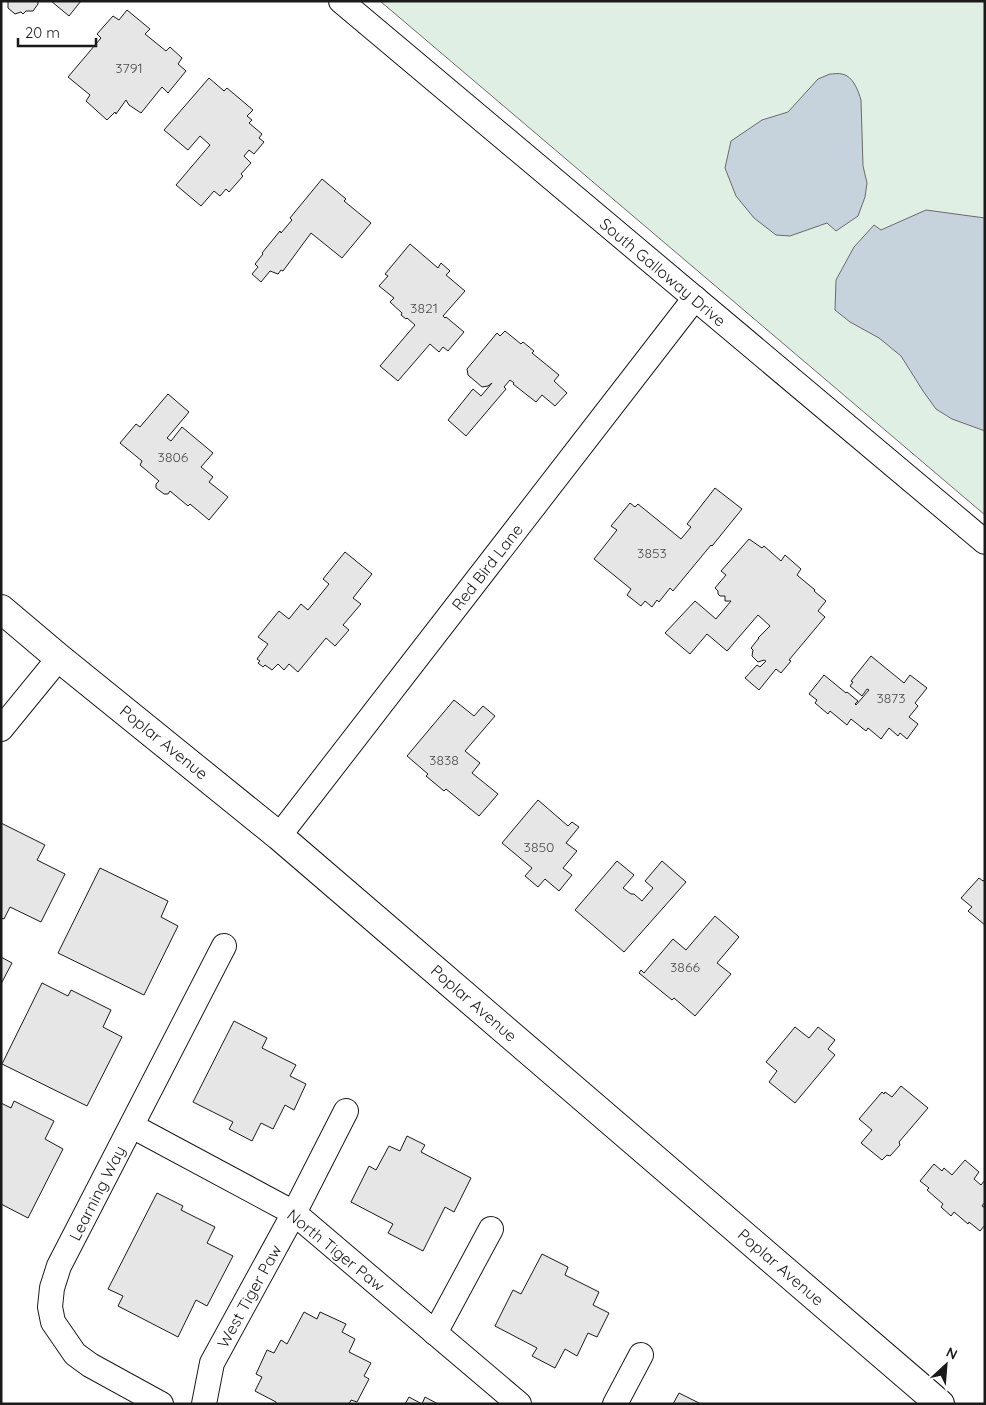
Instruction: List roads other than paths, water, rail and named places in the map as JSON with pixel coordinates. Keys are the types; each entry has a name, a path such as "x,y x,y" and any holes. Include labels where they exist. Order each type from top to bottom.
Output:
{"main road":[{"name":"Poplar Avenue","path":"1,609 279,836 940,1404"}],"street":[{"name":"South Galloway Drive","path":"342,1 985,542"},
{"name":"Red Bird Lane","path":"279,836 695,298"},
{"path":"1,728 59,658"},
{"name":"Learning Way","path":"161,1404 90,1365 75,1354 53,1322 50,1307 52,1288 59,1266 224,946"},
{"name":"West Tiger Paw","path":"204,1404 212,1363 294,1213 346,1111"},
{"name":"North Tiger Paw","path":"132,1126 294,1213 519,1404"},
{"path":"435,1333 491,1229"},
{"path":"615,1404 641,1355"}]}
